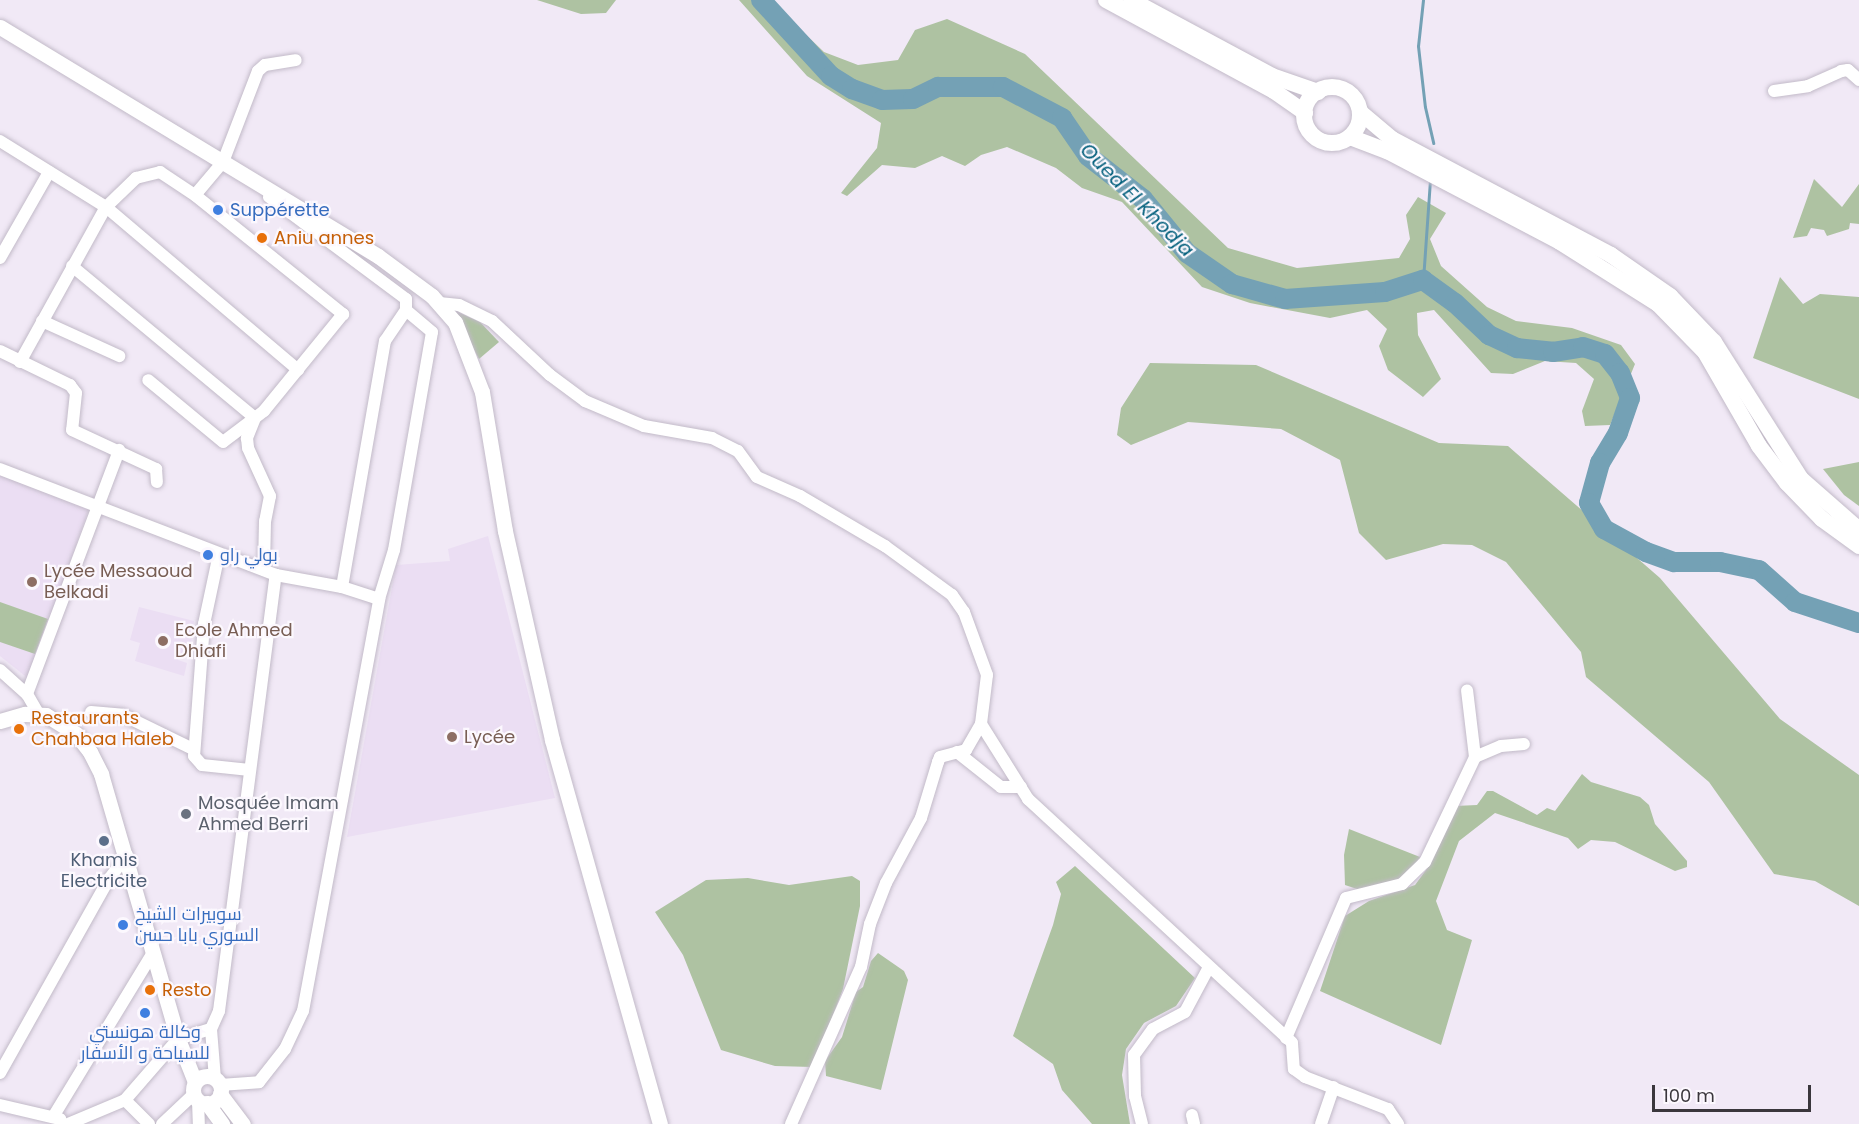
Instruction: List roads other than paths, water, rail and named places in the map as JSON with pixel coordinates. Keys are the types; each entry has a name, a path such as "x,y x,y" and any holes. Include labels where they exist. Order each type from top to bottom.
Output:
{"highway":[{"path":"1106,0 1274,92 1305,113"},
{"path":"1131,0 1272,76 1318,92"},
{"path":"1859,530 1801,479 1714,342 1670,296 1611,255 1392,139 1360,112 1346,91 1334,88 1318,92 1308,101 1305,113 1310,132 1320,140 1332,143 1350,137 1388,151 1568,247 1658,304 1705,352 1759,446 1786,483 1822,519 1859,546"},
{"path":"1350,137 1359,123 1360,112"}],"main road":[{"path":"0,27 378,256 439,303 455,322 482,392 506,531 552,740 660,1124"},
{"path":"0,721 38,713 61,723 90,752 101,774 127,855 152,954 178,1040 207,1089 222,1124"},
{"path":"207,1089 243,1124"}],"street":[{"path":"195,195 223,162 258,71 266,65 296,60"},
{"path":"1774,91 1808,86 1848,70 1859,80"},
{"path":"0,141 106,207 298,370"},
{"path":"223,162 406,300 406,310 385,341 342,587"},
{"path":"20,362 106,207 136,178 151,171 167,174 344,314 255,418 223,442 148,380"},
{"path":"0,258 49,172"},
{"path":"72,266 255,418"},
{"path":"439,303 459,305 492,321 550,375 585,401 645,426 712,438 738,451 757,477 834,516 936,581 964,612 984,660 987,675 981,724 966,750 940,757 933,772 921,818 886,883 870,924 861,966 791,1124"},
{"path":"162,1124 207,1089 259,1082 285,1048 303,1011 379,599 396,539 432,332 406,310"},
{"path":"42,321 119,356"},
{"path":"0,351 70,385 76,393 72,430 156,469 158,482"},
{"path":"199,1124 207,1089 211,1029 219,1011 250,770 270,573 265,521 270,496 248,448 247,438 255,418"},
{"path":"27,694 119,450"},
{"path":"0,469 270,573 342,587 379,599"},
{"path":"219,554 204,624 193,749 202,765 250,770"},
{"path":"0,670 27,694 38,713"},
{"path":"1286,1038 1346,898 1392,889 1415,874 1425,862 1474,757 1467,690"},
{"path":"91,712 123,715 193,749"},
{"path":"981,724 1021,788 1036,807 1208,969 1292,1043 1294,1069 1305,1077 1388,1109 1398,1124"},
{"path":"1474,757 1501,746 1524,744"},
{"path":"957,752 1001,787 1021,788"},
{"path":"0,1073 109,879 127,855"},
{"path":"53,1117 152,954"},
{"path":"1142,1124 1135,1096 1134,1055 1153,1029 1185,1012 1208,969"},
{"path":"0,1105 69,1123 125,1100 178,1040 211,1029"},
{"path":"1321,1124 1334,1087"},
{"path":"125,1100 149,1124"}],"waterway":[{"name":"Oued El Khodja","path":"761,0 831,76 852,89 882,100 913,99 938,87 1003,87 1062,118 1088,156 1143,199 1187,253 1232,284 1285,299 1385,292 1423,280 1455,303 1489,335 1517,348 1553,352 1583,347 1605,354 1620,373 1630,398 1618,433 1600,463 1589,503 1604,529 1646,552 1674,562 1720,562 1759,570 1795,602 1859,623"},
{"path":"1423,0 1418,46 1425,107 1433,143"},
{"path":"1423,280 1430,181"}],"place":[{"name":"Suppérette","path":"218,210"},
{"name":"Aniu annes","path":"262,238"},
{"name":"بولي راو","path":"208,555"},
{"name":"Lycée Messaoud Belkadi","path":"32,582"},
{"name":"Ecole Ahmed Dhiafi","path":"163,641"},
{"name":"Restaurants Chahbaa Haleb","path":"19,729"},
{"name":"Lycée","path":"452,737"},
{"name":"Mosquée Imam Ahmed Berri","path":"186,814"},
{"name":"Khamis Electricite","path":"104,841"},
{"name":"سوبيرات الشيخ السوري بابا حسن","path":"123,925"},
{"name":"Resto","path":"150,990"},
{"name":"وكالة هونستي للسياحة و الأسفار","path":"145,1013"}]}
